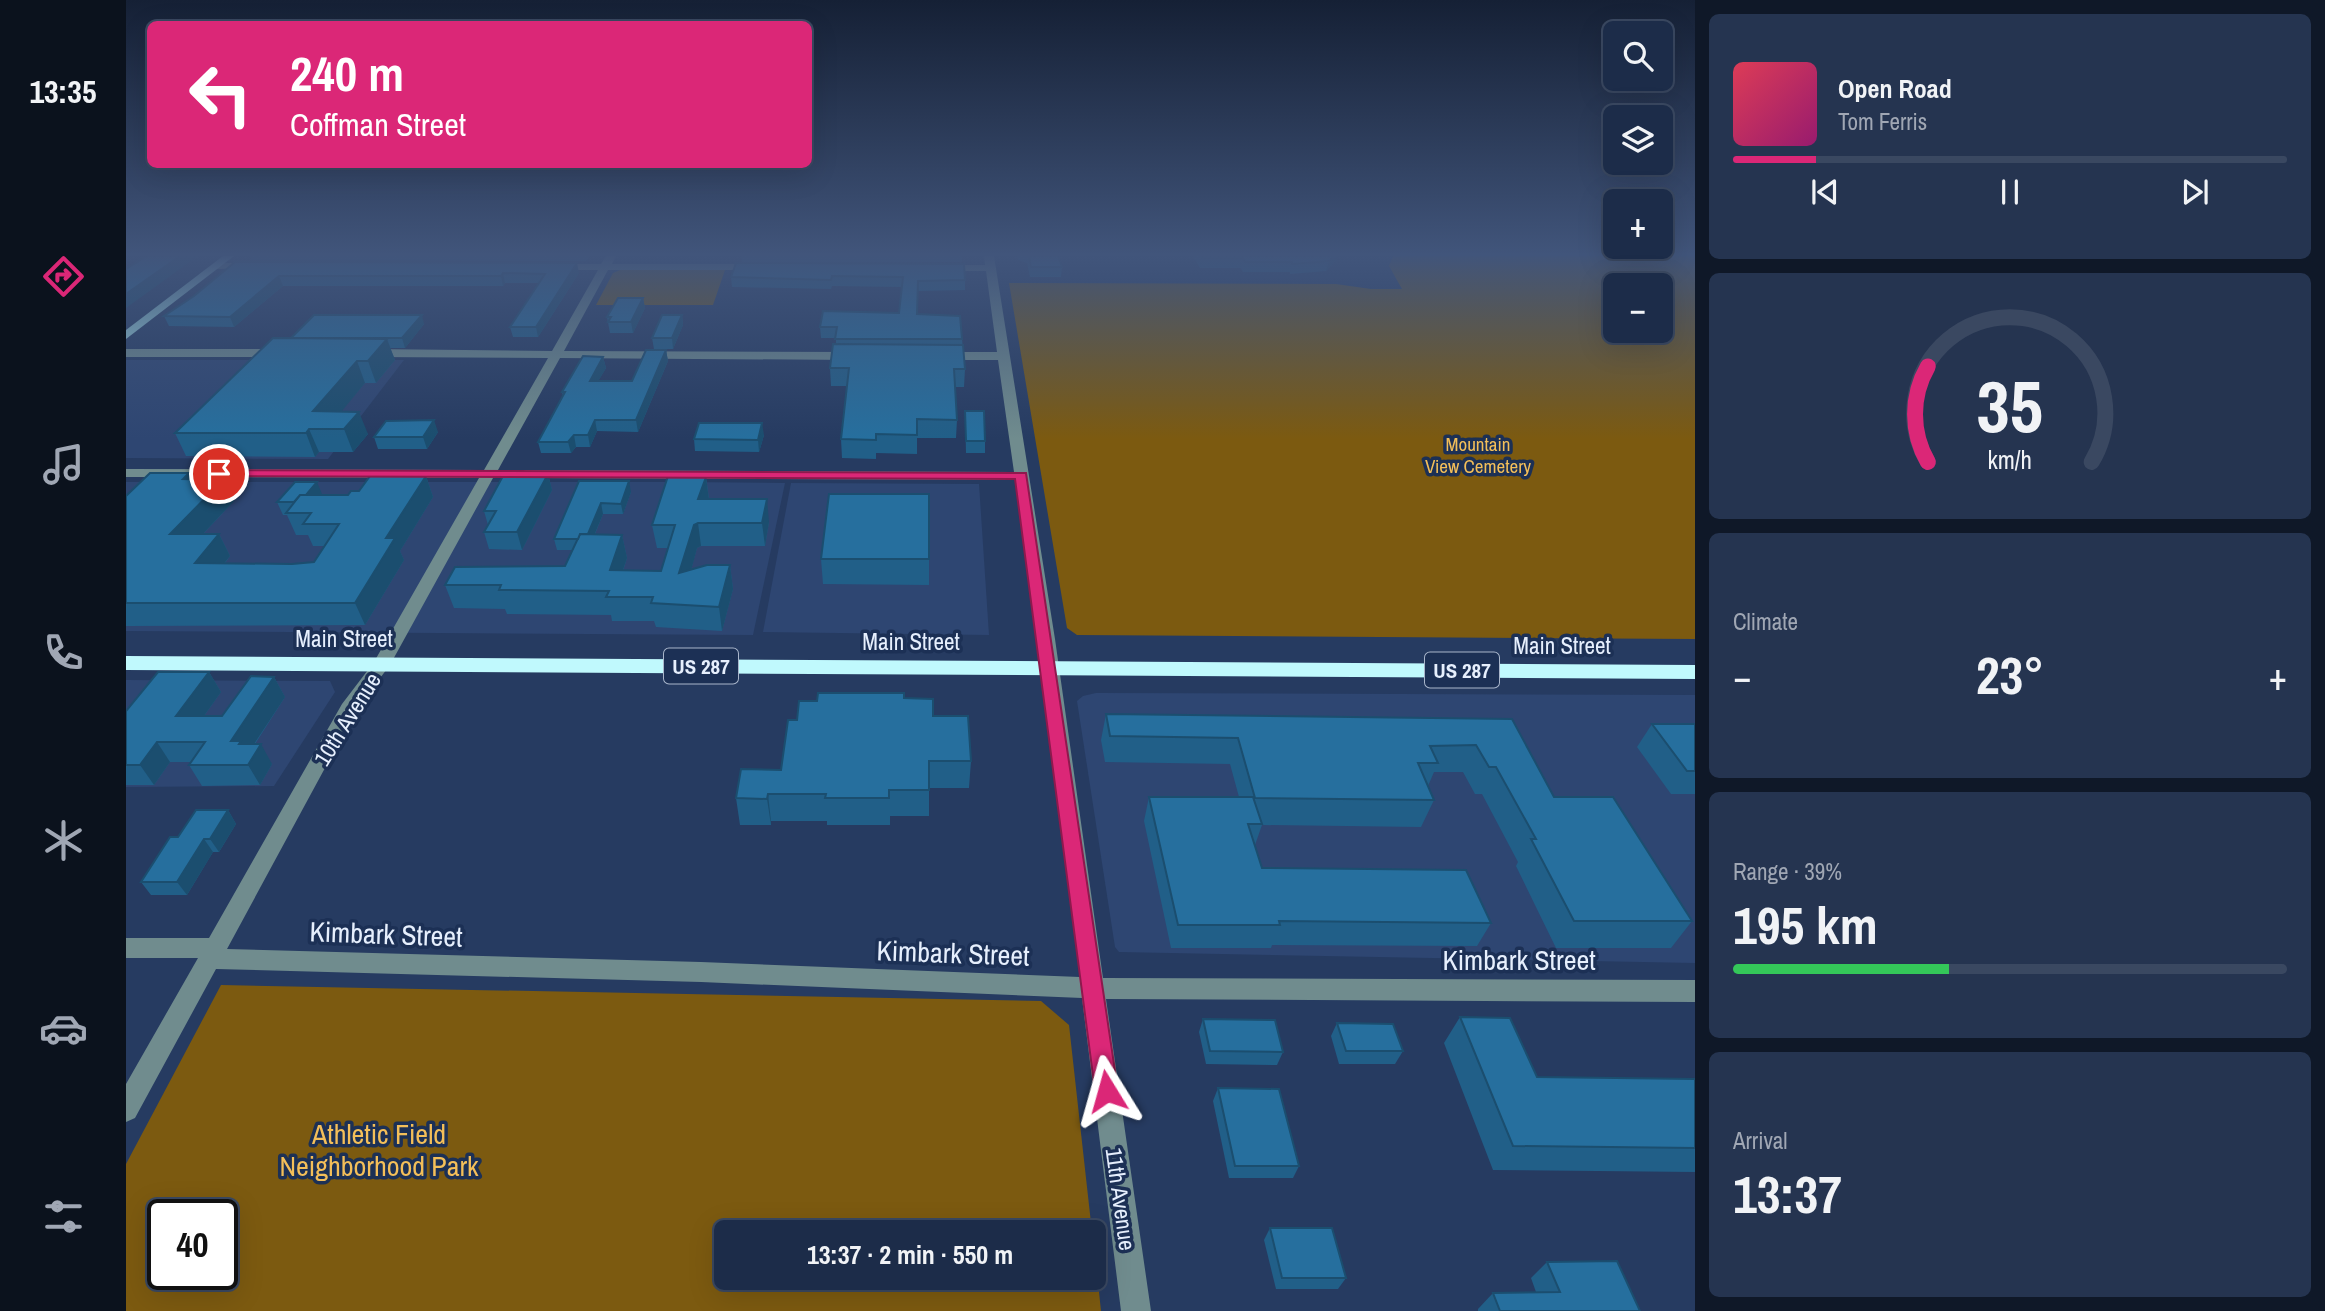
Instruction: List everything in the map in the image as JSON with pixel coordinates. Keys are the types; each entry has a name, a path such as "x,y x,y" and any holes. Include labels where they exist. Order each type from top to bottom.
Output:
{"highway":[{"name":"Main Street","path":"126,663 1695,672"}],"main road":[{"path":"126,336 150,317"}],"street":[{"name":"10th Avenue","path":"126,1109 351,704 381,664 576,317"},
{"name":"11th Avenue","path":"998,317 1049,668 1136,1311"},
{"path":"126,353 291,353"},
{"path":"356,353 862,356"},
{"path":"930,356 1003,356"},
{"path":"126,473 1021,476"},
{"name":"Kimbark Street","path":"126,948 1093,988 1695,990"}],"shaded area":[{"path":"126,360 404,360 328,459 126,458"},
{"path":"126,482 785,483 753,635 126,631"},
{"path":"791,483 979,484 989,635 763,632"},
{"path":"126,680 330,681 335,692 274,786 126,787"},
{"path":"1096,693 1695,695 1695,963 1119,952 1115,947 1077,701 1083,696"}],"green space":[{"name":"Mountain View Cemetery","path":"1015,317 1603,317 1603,343 1673,343 1673,317 1695,317 1695,639 1077,635 1067,628"},
{"name":"Athletic Field Neighborhood Park","path":"221,985 1041,1001 1069,1025 1091,1220 714,1220 714,1290 1099,1290 1101,1311 126,1311 126,1164"}],"building":[{"path":"312,317 420,317 402,338 291,338"},
{"path":"516,317 542,317 536,327 510,327"},
{"path":"611,317 633,317 631,322 608,322"},
{"path":"661,317 681,317 672,338 652,338"},
{"path":"822,317 960,317 962,339 835,339 837,327 820,327"},
{"path":"273,338 387,339 368,361 357,361 313,411 359,412 344,429 309,429 306,433 175,433"},
{"path":"833,344 963,345 965,369 954,369 957,420 917,419 917,435 876,434 876,440 841,439 849,368 830,368"},
{"path":"646,350 666,350 636,420 595,420 588,435 574,435 568,442 538,442 583,356 603,357 590,381 632,381"},
{"path":"965,411 984,411 985,441 966,441"},
{"path":"434,420 423,437 374,437 386,421"},
{"path":"699,423 762,423 758,440 694,439"},
{"path":"150,473 189,473 183,479 223,480 170,534 219,534 195,563 314,562 339,524 303,524 311,513 286,513 300,495 348,495 351,491 359,491 370,476 426,476 386,538 395,538 355,603 126,603 126,496"},
{"path":"504,474 548,474 517,532 484,532 496,511 484,511"},
{"path":"668,476 706,477 698,499 767,499 762,523 694,525 679,573 707,565 730,565 719,607 651,603 653,597 606,597 609,591 499,590 501,585 445,585 455,567 565,566 580,534 622,535 610,570 661,571 675,525 652,525"},
{"path":"579,481 629,481 621,504 601,503 588,534 580,534 578,539 554,539"},
{"path":"295,482 317,482 306,495 300,495 294,502 277,502"},
{"path":"829,494 929,494 929,559 821,559"},
{"path":"158,672 209,672 176,716 222,716 251,676 274,677 231,741 241,741 239,744 261,744 248,765 189,765 205,742 157,742 140,765 126,765 126,711"},
{"path":"818,693 904,693 904,698 933,699 933,716 968,716 971,761 929,761 929,790 889,790 889,798 825,798 826,794 768,794 767,799 736,798 741,769 781,770 788,720 797,720 799,701 817,701"},
{"path":"1106,714 1512,719 1554,797 1613,797 1692,921 1574,921 1531,839 1536,839 1496,767 1489,767 1476,745 1430,746 1438,763 1418,763 1434,800 1255,798 1238,738 1110,736"},
{"path":"1652,724 1695,724 1695,771 1687,771"},
{"path":"1149,797 1253,797 1262,824 1248,824 1262,868 1466,870 1491,923 1279,921 1280,925 1178,925"},
{"path":"196,810 228,810 210,839 204,839 177,882 141,882 170,837 178,837"},
{"path":"1460,1017 1510,1018 1537,1077 1695,1079 1695,1148 1513,1146"},
{"path":"1203,1019 1275,1020 1283,1052 1210,1051"},
{"path":"1337,1023 1393,1024 1403,1051 1346,1051"},
{"path":"1218,1088 1279,1089 1299,1166 1235,1166"},
{"path":"1270,1228 1332,1228 1346,1278 1282,1278"},
{"path":"1617,1261 1640,1311 1500,1311 1493,1293 1560,1292 1547,1262"}],"route":[{"path":"219,474 1021,476 1046,639 1107,1091"}]}
